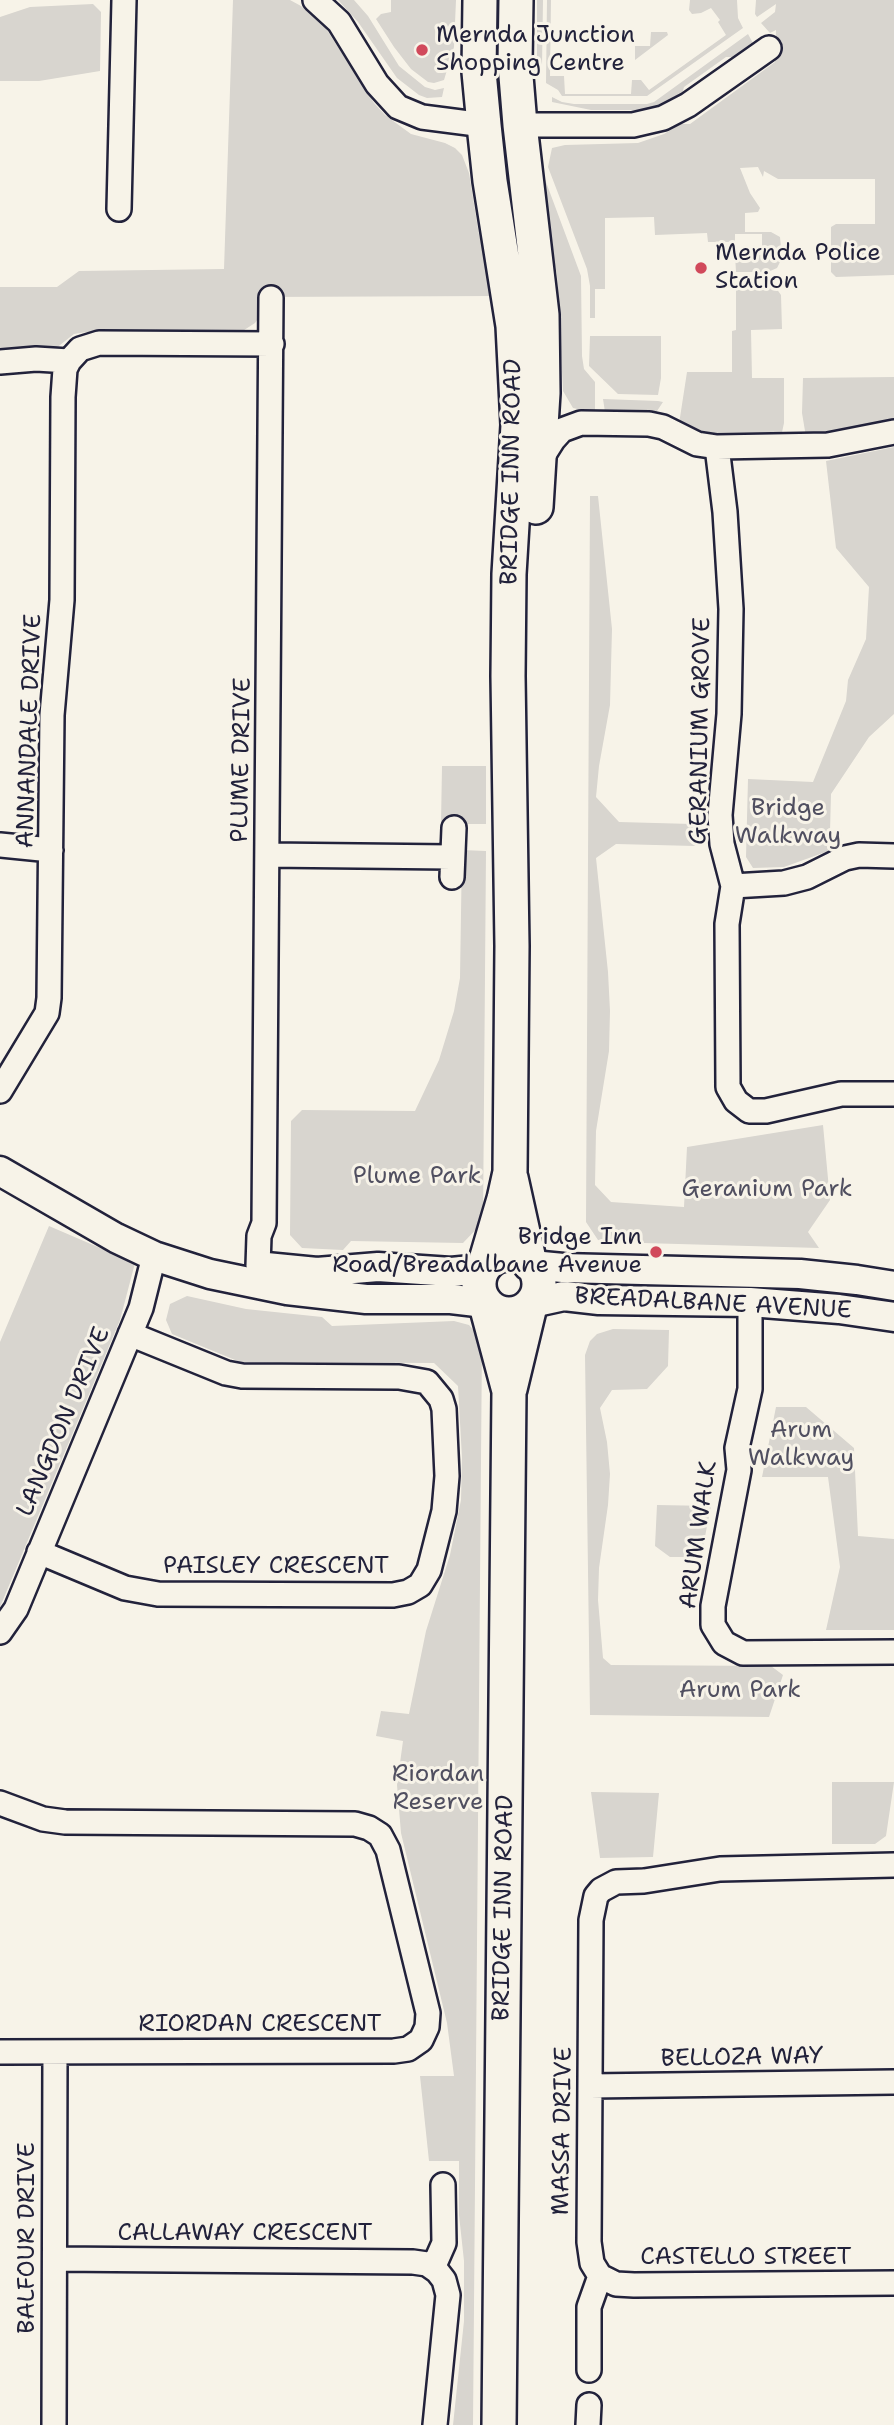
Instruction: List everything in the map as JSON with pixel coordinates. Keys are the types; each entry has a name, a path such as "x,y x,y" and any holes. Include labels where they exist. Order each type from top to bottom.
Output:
{"main road":[{"name":"BRIDGE INN ROAD","path":"480,0 479,72 484,125 513,326 518,392 508,638 512,946 510,1172 483,1268"},
{"name":"BRIDGE INN ROAD","path":"512,946 543,365 542,315 515,64 516,0"},
{"path":"484,125 520,125"},
{"name":"BRIDGE INN ROAD","path":"510,1172 531,1264"},
{"path":"506,1254 524,1258 531,1264 539,1284 531,1304 513,1314 494,1310 486,1304 479,1286 483,1268 497,1256 506,1254"},
{"name":"BRIDGE INN ROAD","path":"486,1304 509,1391"},
{"name":"BRIDGE INN ROAD","path":"499,2425 509,1391 531,1304"}],"street":[{"path":"119,209 124,0"},
{"path":"315,0 339,22 376,84 398,107 422,117 484,125"},
{"path":"520,125 633,125 663,118 688,105 769,48"},
{"name":"PLUME DRIVE","path":"264,1273 259,1236 264,1223 271,298"},
{"path":"9,362 66,370 80,349 99,343 272,344"},
{"path":"543,365 559,408 569,418 582,423"},
{"name":"ANNANDALE DRIVE","path":"0,1091 47,1013 49,998 52,715 62,600 66,370"},
{"path":"540,460 562,430 582,423 649,424 663,427 697,444 717,447 812,447 862,440 894,432"},
{"name":"GERANIUM GROVE","path":"717,447 725,512 731,609 721,836 733,886 727,924 728,1087 736,1101 748,1111 841,1094 894,1094"},
{"path":"267,855 452,867 454,828"},
{"path":"0,845 51,850"},
{"path":"733,886 784,883 807,877 845,858 859,855 894,856"},
{"path":"0,1171 89,1223 162,1254 264,1273 366,1299 451,1299 486,1304"},
{"name":"LANGDON DRIVE","path":"0,1632 16,1609 141,1308 156,1289 162,1254"},
{"name":"BREADALBANE AVENUE","path":"531,1264 563,1268 800,1274 894,1286"},
{"path":"264,1273 378,1267 451,1272 483,1268"},
{"name":"BREADALBANE AVENUE","path":"531,1304 564,1296 599,1300 750,1302 839,1309 894,1318"},
{"name":"ARUM WALK","path":"750,1302 750,1389 737,1448 739,1470 713,1606 713,1625 724,1643 743,1653 894,1652"},
{"name":"PAISLEY CRESCENT","path":"39,1552 125,1588 158,1594 393,1595 408,1592 420,1585 429,1570 444,1511 447,1476 444,1409 441,1399 427,1382 399,1377 242,1376 226,1373 130,1334"},
{"name":"RIORDAN CRESCENT","path":"0,1803 43,1819 65,1822 355,1824 369,1828 380,1835 388,1850 428,2013 427,2027 421,2040 408,2049 394,2051 0,2052"},
{"name":"MASSA DRIVE","path":"600,2276 592,2263 589,2242 591,1920 593,1906 601,1890 616,1882 644,1881 740,1867 894,1865"},
{"name":"BALFOUR DRIVE","path":"54,2425 55,2052"},
{"name":"BELLOZA WAY","path":"590,2086 894,2082"},
{"path":"435,2425 448,2295 444,2280 433,2268 444,2243 443,2185"},
{"name":"CALLAWAY CRESCENT","path":"55,2259 413,2262 427,2264 433,2268"},
{"path":"589,2370 589,2307 600,2276"},
{"name":"CASTELLO STREET","path":"600,2276 616,2284 634,2285 894,2283"}],"green space":[{"path":"233,0 290,0 301,6 325,27 374,103 385,115 411,134 445,143 462,155 469,173 479,235 496,296 261,297 260,316 255,323 238,334 86,332 74,334 55,349 0,352 0,287 57,287 79,271 224,269"},
{"path":"338,0 354,0 368,16 399,66 425,87 435,90 444,88 442,97 427,98 419,95 397,78 358,22"},
{"path":"391,0 456,0 454,47 444,80 428,82 411,69 394,47 376,19 381,14 391,12"},
{"path":"537,0 543,0 542,67 537,67"},
{"path":"547,0 551,0 550,76 564,76 565,94 631,94 632,80 641,80 649,90 726,35 711,8 692,14 689,10 690,0 737,0 738,18 743,28 647,96 562,96 558,90 546,83"},
{"path":"756,0 894,0 894,275 836,277 831,272 831,227 836,224 875,224 875,179 778,179 764,171 763,177 758,167 740,168 750,193 760,208 758,212 745,213 745,232 771,232 780,237 782,258 777,268 768,272 736,272 735,255 762,255 762,234 735,234 735,242 708,242 707,233 655,235 654,217 605,218 605,289 595,289 595,318 590,318 587,269 548,167 552,148 565,145 638,143 664,134 680,124 690,124 775,62 776,30 770,33 761,23 775,12 776,4 757,17"},
{"path":"93,4 101,12 100,71 39,81 0,81 0,17 30,7"},
{"path":"651,32 667,32 668,35 635,60 635,46 650,46"},
{"path":"748,34 754,45 737,57 726,57 684,87 681,97 672,103 647,110 591,110 552,102 552,97 574,104 654,102"},
{"path":"538,173 543,174 581,276 582,356 584,369 595,382 595,413 573,408 563,391 557,274 540,199"},
{"path":"736,286 769,286 776,288 781,295 782,329 751,330 752,378 784,378 784,423 781,437 707,435 679,424 687,372 732,372"},
{"path":"590,336 661,336 661,378 658,395 618,394 589,366"},
{"path":"894,377 894,421 868,428 806,437 802,413 803,378"},
{"path":"603,399 663,402 655,414 605,412"},
{"name":"Bridge Walkway","path":"894,447 894,714 869,737 831,794 830,832 834,849 784,867 753,868 746,857 748,779 813,782 846,701 848,680 866,639 869,587 836,548 826,461"},
{"name":"Geranium Park","path":"590,496 598,496 612,629 610,705 596,797 619,822 692,824 695,846 616,844 596,858 610,1011 609,1051 596,1131 595,1185 611,1202 684,1207 687,1147 823,1125 830,1200 808,1232 819,1248 608,1242 598,1240 586,1222"},
{"path":"442,766 486,766 486,824 441,824"},
{"name":"Plume Park","path":"462,850 486,851 483,1222 463,1243 351,1241 343,1250 302,1248 290,1235 291,1121 302,1110 415,1111 439,1060 454,1011 460,978"},
{"path":"49,1226 135,1263 120,1320 0,1607 0,1342"},
{"name":"Riordan Reserve","path":"187,1296 246,1309 322,1317 332,1326 454,1321 469,1325 482,1340 473,2425 453,2425 464,2321 459,2161 429,2161 420,2076 454,2076 447,2023 401,1833 397,1785 403,1741 376,1736 381,1711 409,1714 426,1631 450,1555 461,1500 462,1458 458,1386 434,1363 240,1362 172,1334 166,1320 170,1304"},
{"name":"Arum Park","path":"613,1329 669,1330 668,1366 647,1389 612,1390 600,1408 610,1474 599,1568 598,1600 603,1658 611,1665 771,1666 783,1675 769,1717 590,1715 585,1355 590,1341 597,1334"},
{"name":"Arum Walkway","path":"776,1407 806,1407 854,1448 858,1536 894,1539 894,1630 826,1630 840,1567 828,1477 762,1477"},
{"path":"657,1505 711,1506 701,1557 670,1557 655,1546"},
{"path":"832,1782 894,1782 886,1836 875,1844 832,1844"},
{"path":"591,1792 659,1793 653,1857 600,1858"}],"place":[{"name":"Mernda Junction Shopping Centre","path":"422,50"},
{"name":"Mernda Police Station","path":"701,268"},
{"name":"Bridge Inn Road/Breadalbane Avenue","path":"656,1252"}]}
